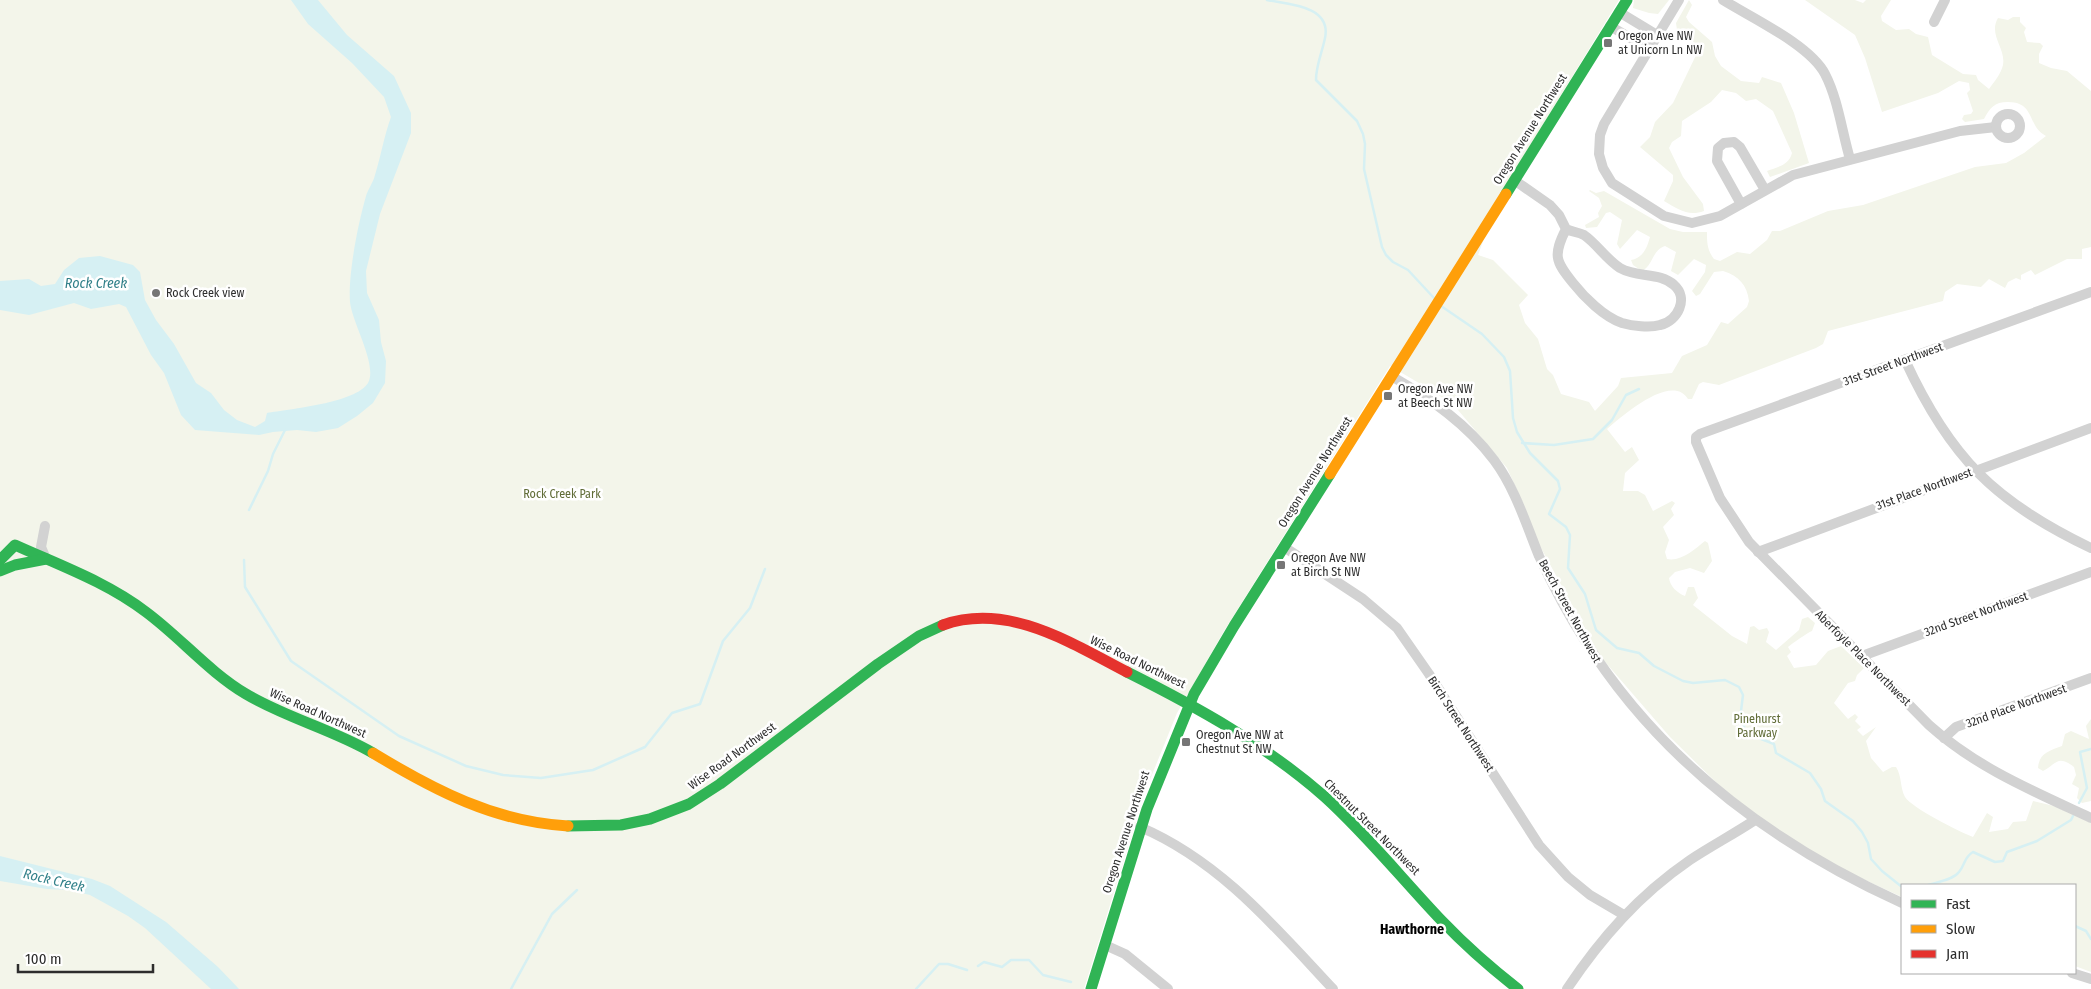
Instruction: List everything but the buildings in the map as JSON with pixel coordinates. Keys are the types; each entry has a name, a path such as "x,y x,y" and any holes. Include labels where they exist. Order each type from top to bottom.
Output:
{"street":[{"name":"Oregon Avenue Northwest","path":"1091,989 1140,827 1190,703 1216,655 1627,0"},
{"path":"1679,0 1601,132 1600,159 1607,176 1619,188 1659,214 1678,221 1692,223 1706,221 1793,175 1960,131 1996,127"},
{"path":"1723,0 1800,47 1819,65 1830,87 1850,159"},
{"path":"1934,22 1944,0"},
{"path":"1619,12 1657,35"},
{"path":"1610,26 1649,49"},
{"path":"1741,204 1716,161 1718,148 1724,143 1734,142 1740,147 1765,190"},
{"path":"1514,180 1550,205 1560,215 1566,229 1586,237 1610,260 1624,270 1638,275 1663,279 1673,284 1682,297 1677,313 1666,323 1652,326 1623,323 1605,313 1580,292 1559,263 1556,251 1566,229"},
{"name":"31st Street Northwest","path":"1696,437 2091,292"},
{"path":"1905,360 1938,423 1975,471 2016,506 2091,548"},
{"name":"Beech Street Northwest","path":"1392,377 1456,420 1490,454 1505,477 1543,563 1563,602 1606,673 1641,715 1682,758 1726,798 1814,859 1901,903"},
{"name":"31st Place Northwest","path":"1758,552 2091,428"},
{"name":"Aberfoyle Place Northwest","path":"1696,437 1706,467 1724,507 1745,537 1944,738 1996,774 2091,818"},
{"path":"0,571 15,565 46,559 41,546 45,526"},
{"name":"Wise Road Northwest","path":"0,560 15,545 100,584 135,604 163,624 221,677 257,701 348,740 456,800 499,814 561,825 605,826 631,824 683,807 716,787 907,644 935,628 965,618 997,618 1032,627 1190,703"},
{"name":"Birch Street Northwest","path":"1284,547 1363,599 1397,628 1424,666 1540,845 1568,877 1590,894 1624,915"},
{"name":"32nd Street Northwest","path":"1862,656 2091,572"},
{"name":"32nd Place Northwest","path":"1944,738 1956,728 2091,678"},
{"name":"Chestnut Street Northwest","path":"1190,703 1268,752 1316,789 1365,837 1478,956 1518,989"},
{"path":"1567,989 1592,952 1624,915 1683,865 1756,820"},
{"path":"1140,827 1175,845 1221,876 1270,922 1333,989"},
{"path":"1105,945 1125,954 1168,989"},
{"path":"2075,974 2091,979"}],"green space":[{"name":"Rock Creek Park","path":"0,0 1619,0 1501,193 1478,255 1493,260 1528,295 1519,305 1525,323 1538,339 1547,369 1553,375 1561,394 1589,402 1595,411 1618,386 1621,378 1672,373 1682,356 1707,345 1721,322 1728,324 1747,307 1749,301 1746,290 1738,278 1723,271 1714,272 1700,294 1696,296 1692,291 1705,272 1706,265 1694,259 1678,275 1671,271 1676,252 1665,246 1657,251 1646,269 1642,271 1633,265 1631,260 1639,257 1644,252 1650,237 1637,230 1620,249 1617,244 1622,220 1610,212 1606,213 1597,227 1586,228 1585,225 1599,217 1598,213 1602,206 1599,198 1590,190 1596,193 1604,191 1670,229 1683,232 1707,232 1707,243 1710,252 1714,259 1720,261 1737,252 1750,254 1767,240 1772,231 1780,231 1828,211 1863,205 1975,167 2006,163 2024,153 2046,136 2036,127 2027,110 2017,103 1996,104 1984,119 1965,122 1962,119 1964,115 1971,114 1973,111 1967,93 1970,90 1969,83 1959,81 1938,93 1882,112 1865,58 1855,35 1805,0 1855,0 1863,3 1866,0 1891,0 1881,16 1882,21 1896,30 1909,29 1916,34 1928,37 1932,55 1963,74 1976,75 1978,80 1989,89 1999,75 2003,65 1995,24 1998,18 2008,20 2013,17 2020,17 2020,22 2026,28 2024,32 2027,42 2040,43 2043,46 2039,54 2039,63 2051,68 2067,71 2091,91 2091,247 2082,249 2082,259 2067,259 2035,275 2031,270 2021,275 2021,280 2016,278 2008,282 2005,288 1989,279 1981,287 1957,284 1945,292 1943,301 1828,331 1823,344 1816,348 1719,385 1703,382 1699,384 1692,399 1688,399 1681,392 1671,390 1659,393 1635,407 1607,429 1625,452 1632,447 1639,460 1625,473 1623,491 1638,491 1645,495 1653,511 1672,501 1675,503 1671,509 1674,515 1663,527 1669,540 1665,552 1667,559 1683,557 1705,541 1708,543 1712,561 1704,573 1690,568 1675,572 1669,578 1672,586 1677,591 1685,596 1688,587 1694,587 1698,598 1693,605 1732,636 1747,644 1750,627 1754,626 1759,630 1767,628 1769,632 1766,642 1776,650 1799,630 1802,619 1808,617 1815,623 1812,631 1788,647 1791,652 1787,656 1794,668 1816,665 1828,651 1841,646 1864,668 1857,675 1855,681 1848,683 1834,703 1848,719 1855,714 1858,717 1855,721 1861,727 1857,730 1863,736 1876,727 1866,741 1871,758 1883,772 1896,767 1903,793 1909,802 1973,837 1987,813 1993,817 1989,832 2008,829 2013,822 2026,821 2033,801 2054,806 2091,823 2091,972 2076,966 2076,884 1901,884 1901,897 1815,857 1731,797 1670,737 1600,656 1535,537 1524,505 1507,468 1458,410 1436,393 1390,366 1224,631 1177,713 1145,792 1084,989 0,989"},
{"path":"1634,0 1669,0 1658,14 1633,8"},
{"path":"1689,0 1692,5 1686,17 1689,22 1712,42 1715,56 1721,66 1741,81 1759,83 1762,77 1781,83 1794,113 1809,163 1770,177 1767,171 1786,163 1792,153 1773,111 1756,99 1746,101 1736,93 1722,90 1711,102 1682,121 1681,136 1672,142 1669,148 1683,177 1703,204 1704,211 1698,213 1688,213 1664,201 1673,181 1673,175 1640,147 1650,137 1655,122 1673,103 1699,49 1689,36 1677,30 1676,23"},
{"path":"2091,719 2091,801 2082,803 2077,798 2079,788 2072,784 2076,775 2074,767 2064,761 2060,761 2043,771 2038,768 2040,759 2043,756 2049,751 2062,746 2065,734 2071,731 2089,739 2086,726"}],"water":[{"name":"Rock Creek","path":"291,0 318,0 347,35 394,76 411,113 411,133 380,214 366,271 367,293 379,320 381,342 386,361 385,383 373,403 338,428 316,432 297,430 259,435 195,430 181,415 164,373 151,355 126,307 119,304 91,309 74,303 29,315 0,310 0,281 29,279 41,286 55,284 64,270 79,258 100,256 133,265 140,272 145,300 156,320 174,344 196,383 211,393 224,410 237,420 255,427 265,421 267,413 321,404 350,396 361,390 368,383 370,366 350,302 354,249 363,207 374,178 391,117 384,97 352,63 308,24"},
{"name":"Rock Creek","path":"0,856 92,879 110,886 166,922 218,967 239,989 211,989 145,928 128,916 90,895 69,890 47,889 0,881"}],"waterway":[{"path":"1267,0 1306,8 1322,19 1325,27 1325,38 1316,80 1357,121 1363,134 1365,144 1364,169 1382,247 1386,255 1393,262 1408,270 1434,298"},
{"path":"1441,306 1482,334 1504,357 1510,371 1513,418 1517,432 1530,453 1558,481 1560,489 1549,514 1566,527 1570,535 1568,568 1585,594 1596,630 1617,648 1639,653 1654,666 1683,681 1693,683 1725,680 1739,687 1743,695 1740,719 1746,731 1751,735 1774,744 1776,753 1810,773 1821,789 1825,801 1853,821 1862,832 1868,843 1871,859 1882,871 1901,886"},
{"path":"1522,443 1554,445 1593,439 1612,420 1626,395 1639,389"},
{"path":"249,510 285,430"},
{"path":"244,560 245,587 291,661 399,736 466,766 503,775 541,778 593,770 645,747 672,713 700,704 723,641 750,608 765,569"},
{"path":"2079,803 2087,788 2080,752 2091,749"},
{"path":"1932,884 1956,875 1968,856 1973,852 1995,862 2003,861 2007,852 2037,841 2071,820 2073,816"},
{"path":"511,989 552,914 577,890"},
{"path":"2076,926 2086,931 2091,939"},
{"path":"978,966 984,962 1002,967 1011,960 1029,960 1043,975 1071,982"},
{"path":"916,989 939,964 948,964 967,970"}],"traffic: fast":[{"path":"1506,194 1627,0"},
{"path":"1091,989 1147,809 1194,694 1234,626 1330,474"},
{"path":"0,560 15,545 99,583 146,612 220,676 246,694 373,753"},
{"path":"0,571 15,565 46,559"},
{"path":"568,826 621,825 650,819 689,804 720,784 878,664 919,636 943,625"},
{"path":"1127,672 1230,728 1279,760 1302,778 1356,827 1460,939 1518,989"}],"traffic: slow":[{"path":"1330,474 1506,194"},
{"path":"373,753 442,791 490,811 515,818 568,826"}],"traffic: jam":[{"path":"943,625 967,619 1015,622 1061,638 1127,672"}],"place":[{"name":"Oregon Ave NW at Unicorn Ln NW","path":"1608,43"},
{"name":"Rock Creek view","path":"156,293"},
{"name":"Oregon Ave NW at Beech St NW","path":"1388,396"},
{"name":"Oregon Ave NW at Birch St NW","path":"1281,565"},
{"name":"Oregon Ave NW at Chestnut St NW","path":"1186,742"}],"district":[{"name":"Hawthorne","path":"1412,929"}],"park label":[{"name":"Pinehurst Parkway","path":"1757,726"}]}
